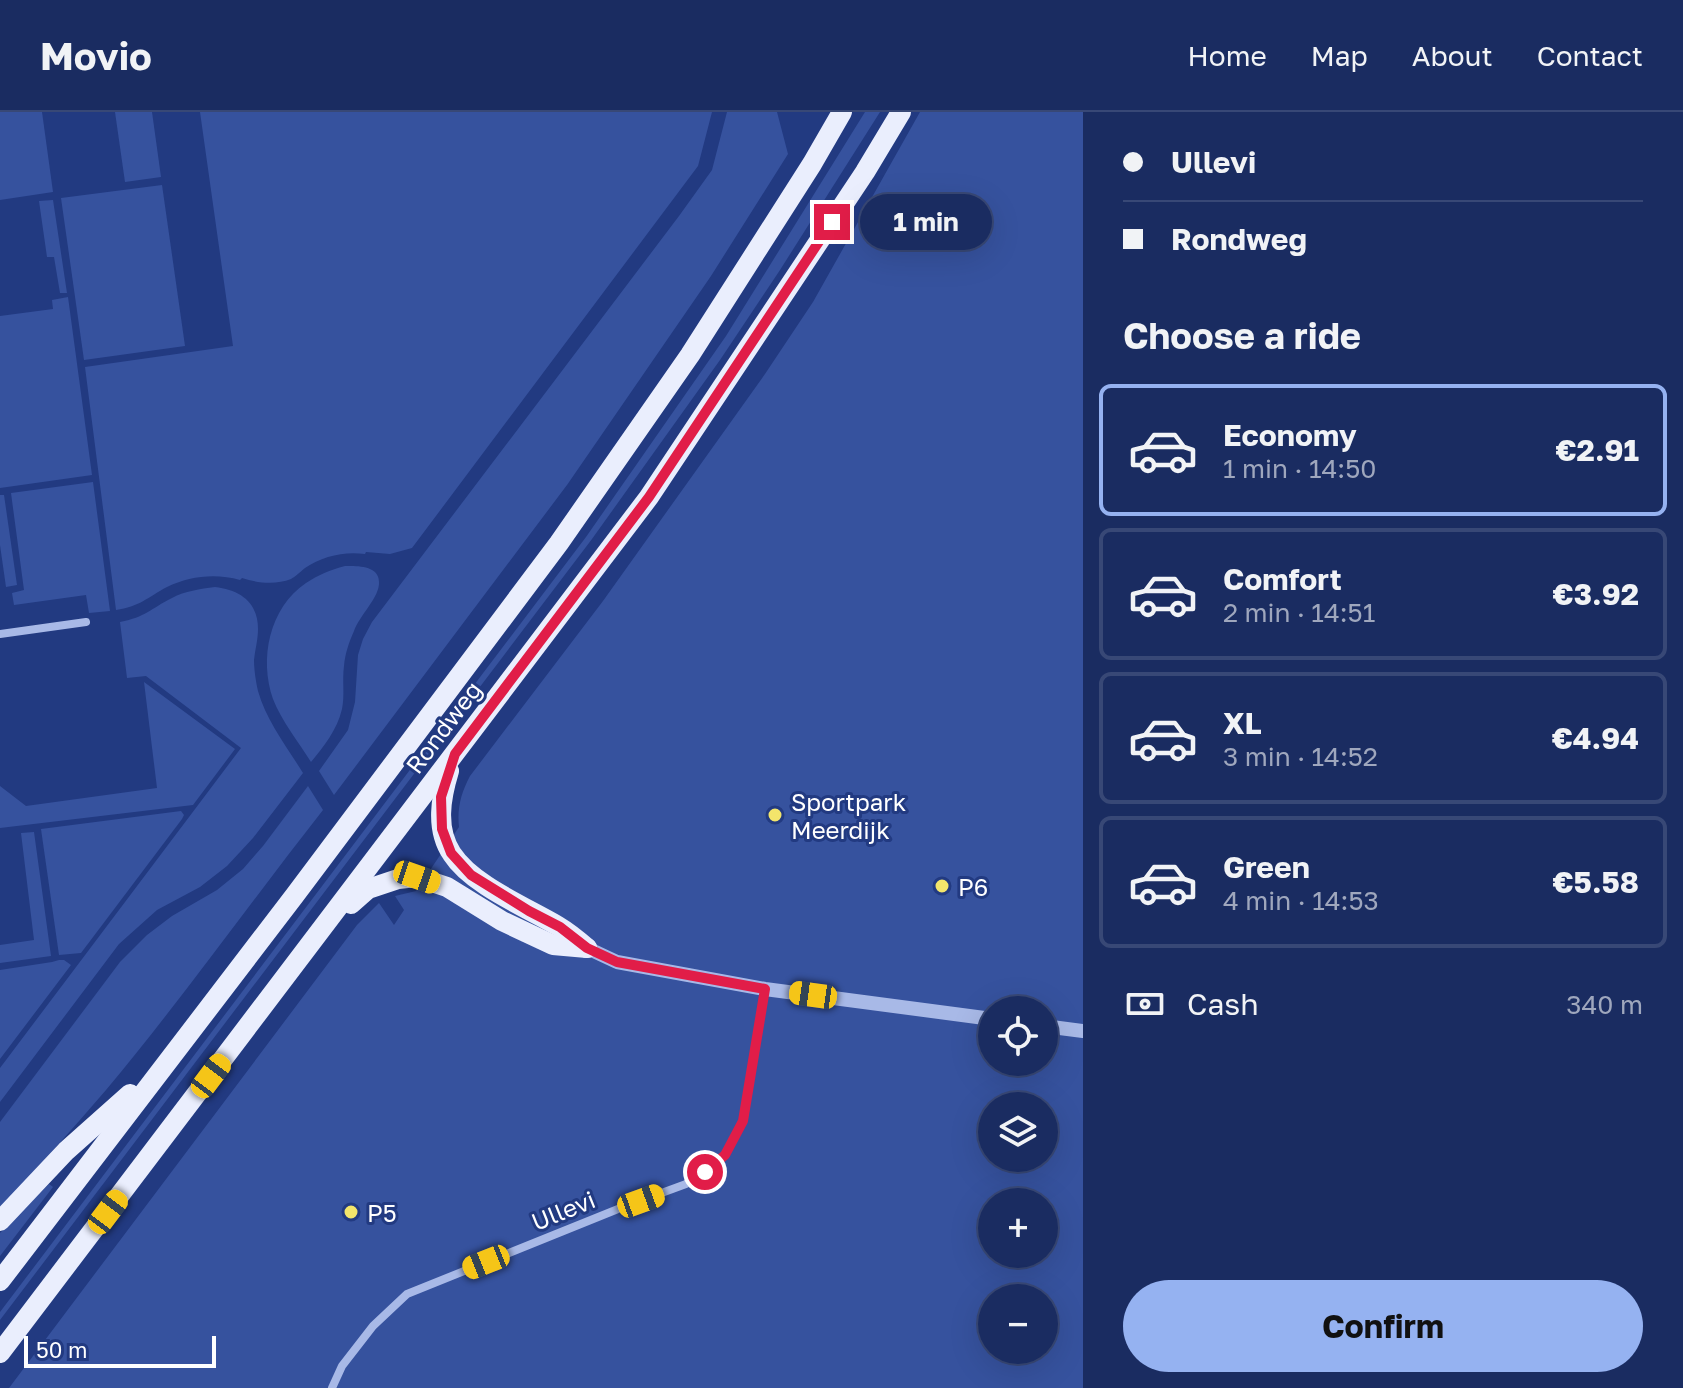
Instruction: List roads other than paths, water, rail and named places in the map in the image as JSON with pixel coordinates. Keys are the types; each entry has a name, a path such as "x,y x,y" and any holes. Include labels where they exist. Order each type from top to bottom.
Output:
{"main road":[{"name":"Rondweg","path":"0,1281 559,543 690,355 842,112"},
{"name":"Rondweg","path":"0,1353 649,497 865,172 901,112"},
{"path":"455,754 441,797 442,829 451,853 471,875 560,927 587,948"},
{"path":"328,922 368,889 398,879 417,877 447,887 502,921 553,945 587,948"},
{"path":"0,1221 66,1151 163,1065"}],"street":[{"path":"0,634 86,622"},
{"path":"587,948 617,962 765,989 978,1017"},
{"name":"Ullevi","path":"332,1388 342,1366 373,1326 407,1294 686,1184 725,1155 743,1121 765,989"},
{"path":"1058,1028 1083,1031"}],"place":[{"name":"Sportpark Meerdijk","path":"775,815"},
{"name":"P6","path":"942,886"},
{"name":"P5","path":"351,1212"}]}
